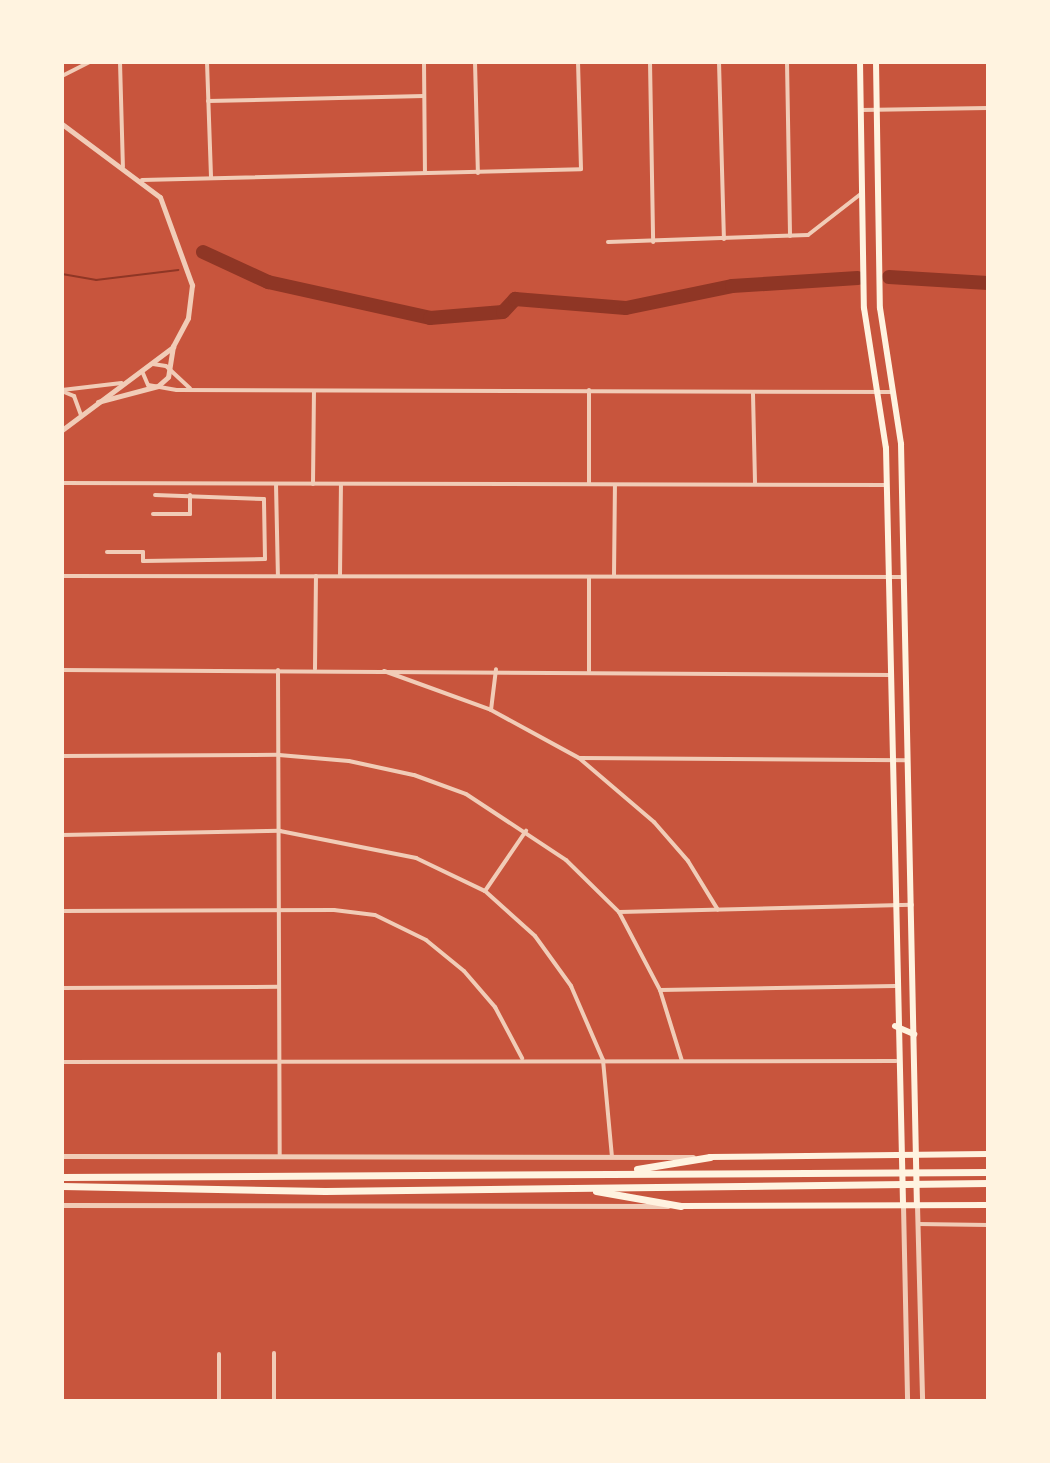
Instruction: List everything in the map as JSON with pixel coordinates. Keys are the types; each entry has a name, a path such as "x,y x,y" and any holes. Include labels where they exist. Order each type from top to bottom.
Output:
{"highway":[{"path":"617,1172 710,1157"},
{"path":"62,1177 988,1172"},
{"path":"62,1186 325,1191 988,1183"},
{"path":"578,1188 681,1206"}],"main road":[{"path":"860,62 864,308 887,485 895,1026 903,1205"},
{"path":"876,62 880,308 901,444 917,1205"},
{"path":"895,1026 914,1034"},
{"path":"710,1157 988,1154"},
{"path":"681,1206 988,1205"}],"street":[{"path":"62,76 90,62"},
{"path":"120,62 123,167"},
{"path":"207,62 211,177"},
{"path":"424,62 425,171"},
{"path":"475,62 478,173"},
{"path":"142,180 581,169 578,62"},
{"path":"650,62 653,242"},
{"path":"719,62 724,239"},
{"path":"787,62 790,237"},
{"path":"208,101 424,96"},
{"path":"861,110 988,108"},
{"path":"62,124 142,180 160,197 192,285 188,318 173,346 170,370 155,387"},
{"path":"608,242 790,237 819,229 862,193"},
{"path":"62,430 173,346"},
{"path":"145,366 159,363 192,389"},
{"path":"145,366 144,381 155,387"},
{"path":"62,391 124,382"},
{"path":"98,402 155,387 753,394 893,392"},
{"path":"589,390 589,484"},
{"path":"62,391 74,396 81,415"},
{"path":"313,484 314,391"},
{"path":"753,394 755,484"},
{"path":"62,483 887,485"},
{"path":"276,484 278,576"},
{"path":"340,576 341,484"},
{"path":"614,576 615,485"},
{"path":"107,552 143,552 143,561 262,560 266,533 265,504 260,496 155,495"},
{"path":"153,514 190,514 190,495"},
{"path":"266,533 277,533"},
{"path":"62,576 905,577"},
{"path":"315,669 316,576"},
{"path":"589,577 589,671"},
{"path":"378,669 491,710 579,758 654,822 688,861 718,910"},
{"path":"62,670 496,669 891,675"},
{"path":"491,710 496,669"},
{"path":"278,670 280,1156"},
{"path":"62,756 279,755 349,761 414,775 466,794 566,860 619,912 660,990 682,1061"},
{"path":"579,758 909,760"},
{"path":"62,835 280,831 416,858 485,891 535,936 571,986 603,1060 612,1157"},
{"path":"485,891 526,831"},
{"path":"619,912 912,905"},
{"path":"62,911 281,910 375,915 426,940 464,971 495,1007 522,1058"},
{"path":"660,990 895,986"},
{"path":"62,988 279,987"},
{"path":"62,1062 522,1058 896,1061"},
{"path":"62,1156 710,1157"},
{"path":"62,1205 681,1206"},
{"path":"903,1205 907,1401"},
{"path":"917,1205 922,1401"},
{"path":"918,1224 988,1225"},
{"path":"274,1353 274,1401"},
{"path":"219,1354 219,1401"}],"waterway":[{"path":"203,252 268,282 430,318 503,312 515,299 626,308 732,286 858,278"},
{"path":"62,274 96,280 178,270"},
{"path":"889,277 988,283"}]}
